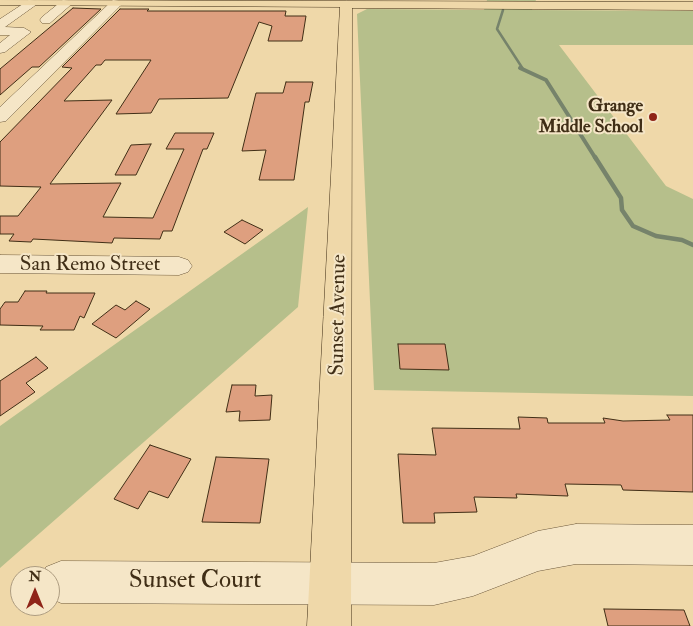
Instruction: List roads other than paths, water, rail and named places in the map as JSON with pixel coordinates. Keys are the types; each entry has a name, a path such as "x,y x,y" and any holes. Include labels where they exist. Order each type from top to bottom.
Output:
{"main road":[{"path":"0,2 608,3 693,6"},
{"name":"Sunset Avenue","path":"329,626 337,396 346,2"}],"street":[{"path":"0,25 34,2"},
{"path":"46,20 68,2"},
{"path":"0,117 118,2"},
{"path":"0,31 24,32 0,49"},
{"name":"San Remo Street","path":"0,264 179,266"},
{"name":"Sunset Court","path":"60,582 434,584 473,576 538,551 576,544 693,545"}],"waterway":[{"path":"503,10 497,29 523,69"},
{"path":"520,68 546,80 596,159"},
{"path":"595,157 621,198 622,210 633,226 656,236 682,240 693,245"}],"place":[{"name":"Grange Middle School","path":"653,117"}]}
